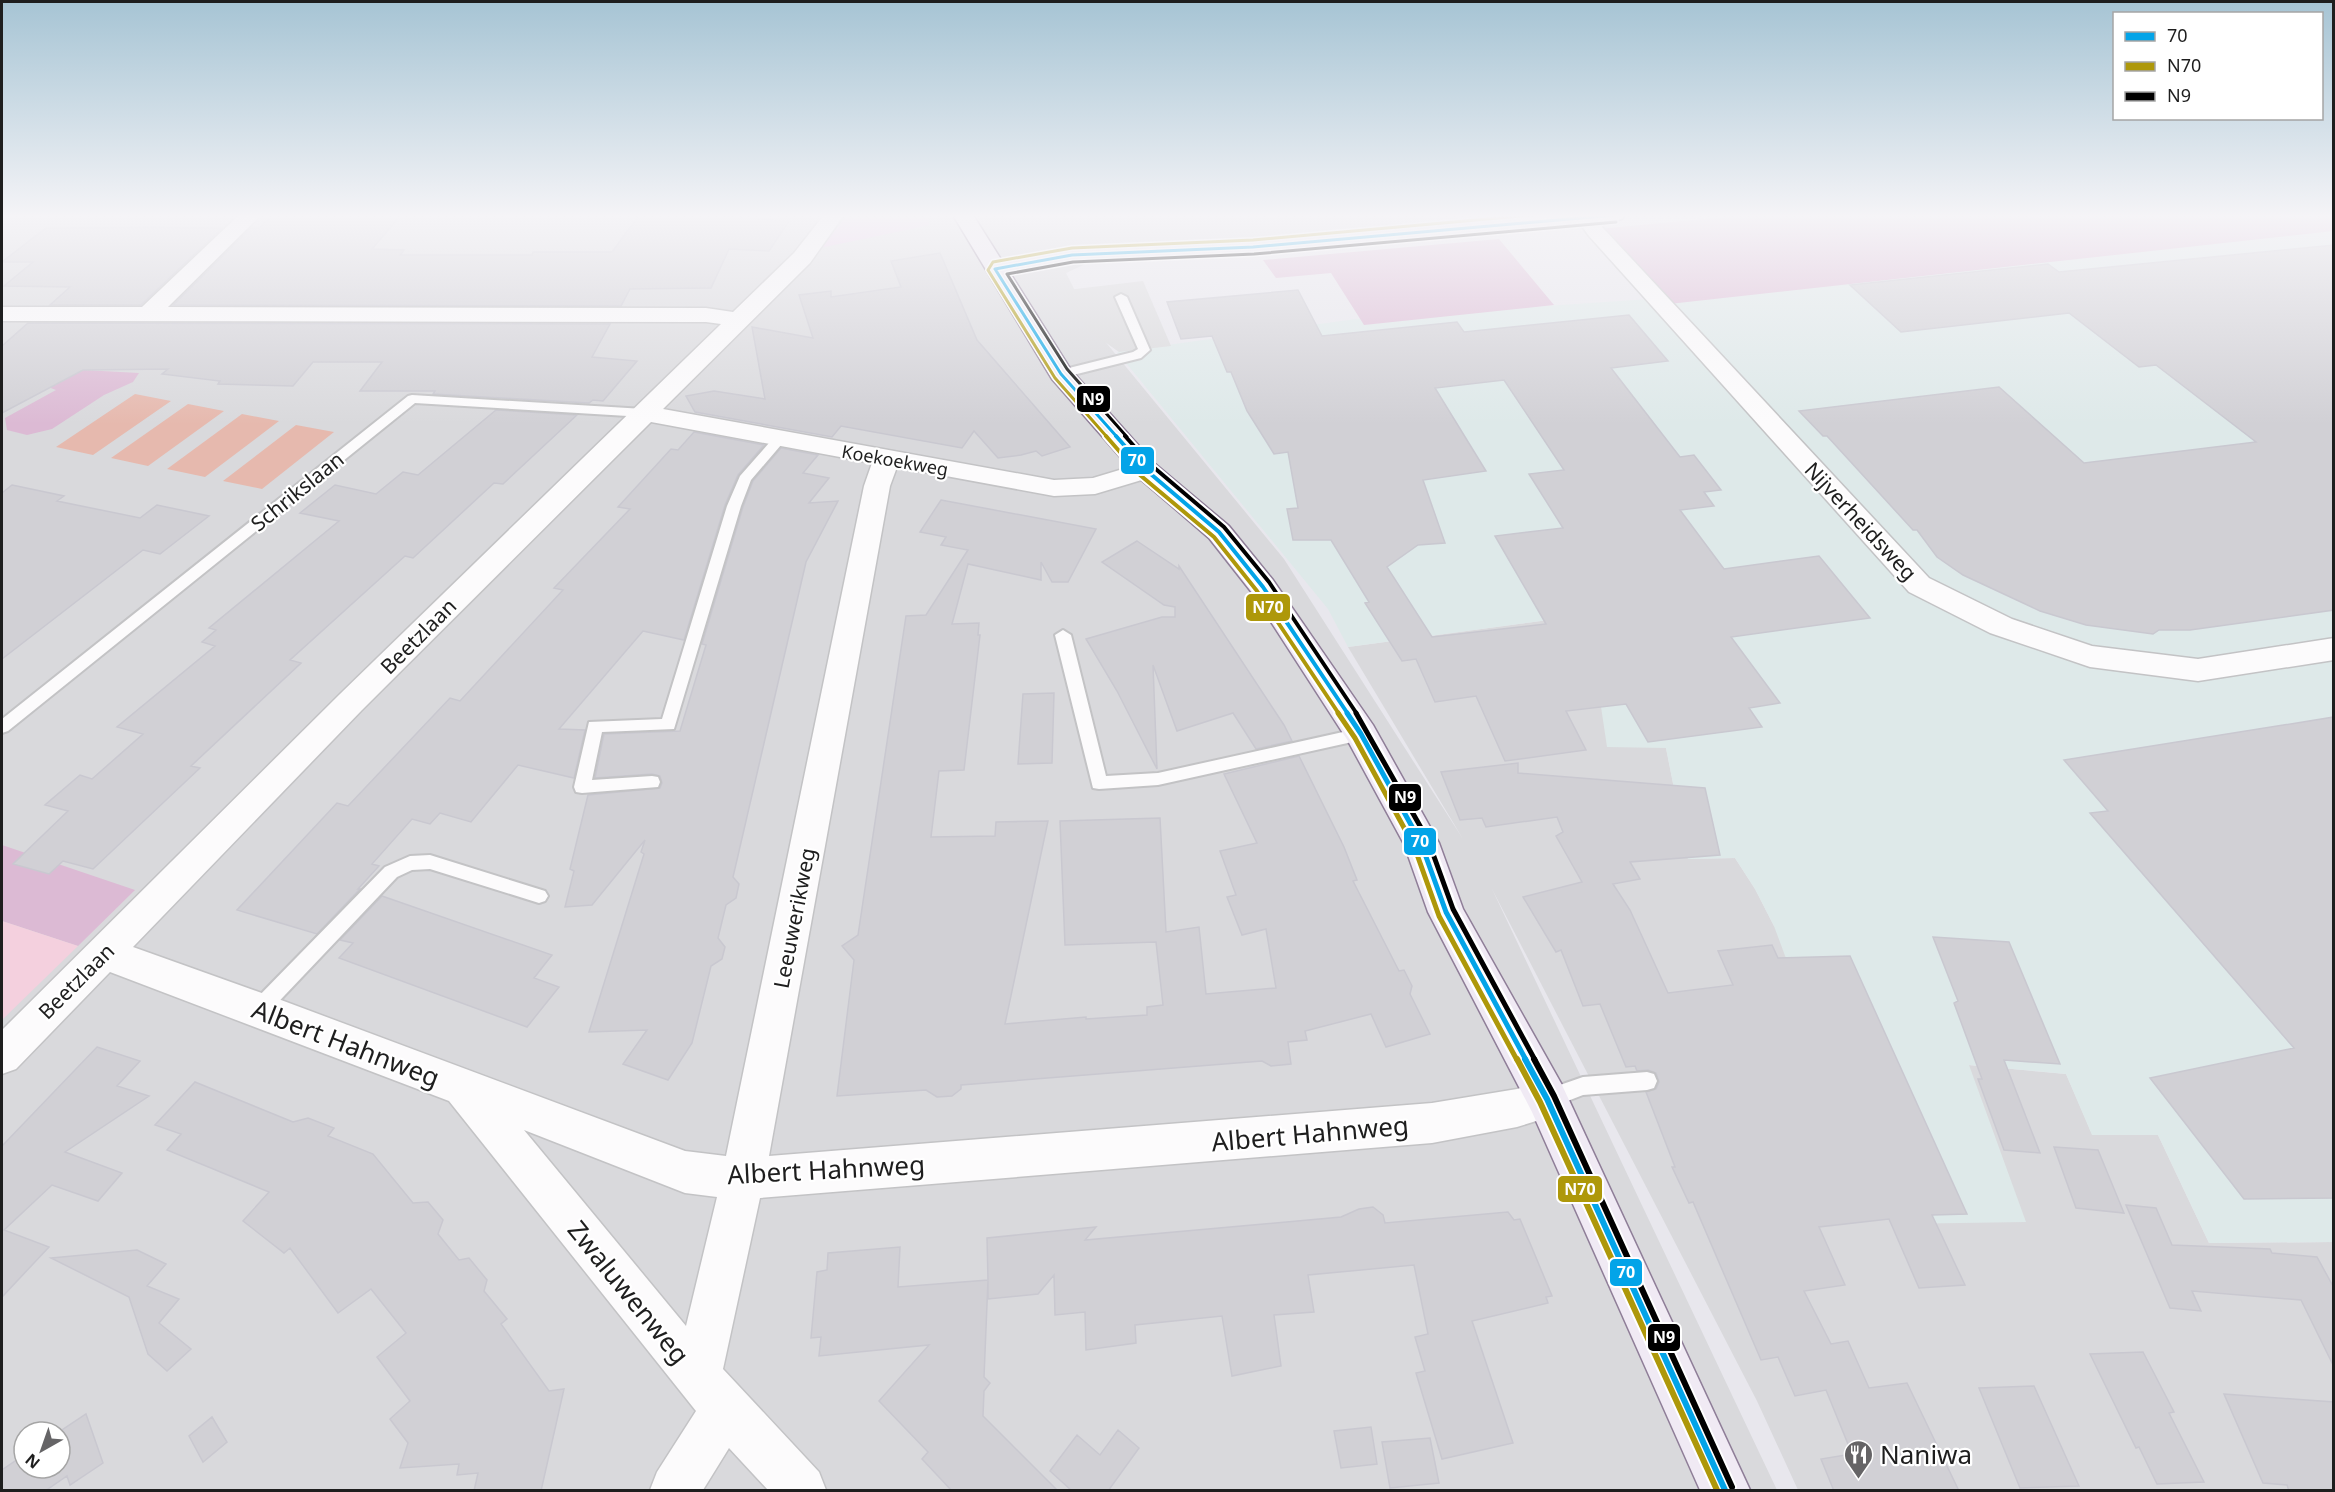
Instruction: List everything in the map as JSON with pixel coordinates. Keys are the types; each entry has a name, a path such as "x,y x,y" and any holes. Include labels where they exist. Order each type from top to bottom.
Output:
{"street":[{"path":"148,314 179,285"},
{"name":"Beetzlaan","path":"2,1056 351,702 774,285"},
{"path":"1005,285 1061,374 1146,470 1219,532 1263,587 1360,734 1421,843 1446,912 1547,1099 1725,1491"},
{"name":"Nijverheidsweg","path":"1644,285 1919,585 2001,626 2090,656 2198,670 2334,649"},
{"path":"2,314 706,315 737,320"},
{"name":"Koekoekweg","path":"644,413 1054,488 1095,486 1146,470"},
{"name":"Leeuwerikweg","path":"675,1491 712,1393 743,1179 877,486 887,458"},
{"name":"Albert Hahnweg","path":"104,953 259,1009 685,1172 743,1179 1432,1123 1517,1108 1547,1099"},
{"name":"Zwaluwenweg","path":"463,1087 712,1393 801,1491"}],"lane":[{"path":"1061,374 1137,355 1144,350 1121,297"},
{"name":"Schrikslaan","path":"2,727 412,399 644,413"},
{"path":"652,782 582,787 595,726 668,725 734,506 746,479 781,438"},
{"path":"1063,635 1099,783 1158,779 1360,734"},
{"path":"259,1009 391,872 410,863 430,862 539,896"},
{"path":"1547,1099 1583,1086 1647,1081"}],"shaded area":[{"path":"2,285 1072,285 1094,328 1284,559 1463,839 1348,647 1571,617 1666,748 1688,859 1735,858 1755,889 1774,926 1968,1065 2066,1074 2092,1134 2158,1135 2209,1243 2333,1242 2333,1490 1798,1490 1757,1401 1492,889 1777,1490 2,1490"},
{"path":"1113,285 1145,285 1171,346 1119,352 1088,330 1059,291"},
{"path":"1338,285 1537,285 1554,305 1364,325"},
{"path":"1651,285 1845,285 1669,304"},
{"path":"1791,285 2333,285 2333,1242 2209,1243 2158,1135 2092,1135 2066,1074 1969,1065 2026,1222 1894,1224 1808,1018 1774,926 1755,889 1735,858 1688,859 1666,748 1607,747 1593,653 1571,617 1348,647 1328,609 1117,352 1356,319 1679,297"},
{"path":"84,370 139,373 133,382 104,395 52,429 27,435 7,430 5,418 56,390 22,377 2,388 2,377 23,372"},
{"path":"135,394 171,401 93,455 56,447"},
{"path":"188,404 224,411 148,466 111,458"},
{"path":"242,414 279,421 205,477 167,469"},
{"path":"296,425 334,432 262,489 223,481"},
{"path":"2,845 135,890 78,946 2,921"},
{"path":"2,921 78,946 2,1020"}],"building":[{"path":"162,285 141,305 50,305 70,287 4,286"},
{"path":"194,285 713,285 711,288 630,289 621,306 173,305"},
{"path":"900,285 953,285 977,340 1070,447 1042,456 1036,451 998,458 974,431 962,448 841,426 832,437 695,412 686,396 714,391 765,399 752,327 813,338 799,295 831,291 831,297 901,287"},
{"path":"1850,285 2334,285 2334,610 2190,630 2159,630 2153,634 2086,625 2040,611 1963,575 1937,557 1917,530 1913,530 1827,436 1823,436 1799,411 1999,387 2084,463 2256,442 2156,365 2139,367 2069,313 1901,332"},
{"path":"1298,290 1322,336 1457,322 1464,332 1629,315 1668,361 1611,368 1680,457 1694,455 1721,490 1704,492 1714,506 1680,510 1724,569 1819,556 1870,618 1731,637 1780,703 1749,708 1762,727 1648,742 1626,704 1566,711 1586,750 1505,761 1476,696 1435,702 1416,659 1402,661 1365,603 1369,602 1331,540 1293,540 1287,509 1298,508 1288,452 1274,454 1247,411 1231,372 1227,372 1212,336 1181,339 1167,302","holes":["1504,380 1564,470 1529,474 1563,528 1495,536 1546,624 1432,637 1387,567 1418,545 1445,543 1423,480 1486,471 1435,388"]},
{"path":"28,323 610,324 592,357 637,361 603,401 593,400 589,403 433,394 435,391 360,391 382,362 313,362 293,386 218,384 220,381 162,374 168,369 83,370 2,413 2,346"},
{"path":"496,410 577,415 503,484 494,483 413,558 405,556 290,660 301,663 191,766 200,768 93,869 63,861 49,874 13,864 68,811 45,805 80,775 92,779 143,734 117,727 215,646 202,642 216,630 209,628 339,521 300,513 335,485 376,494 403,472 418,475"},
{"path":"694,432 764,445 738,475 725,505 684,640 643,631 559,729 585,730 574,778 518,765 471,822 440,813 430,824 412,819 372,864 379,866 358,889 360,889 317,934 237,910 337,803 348,806 450,698 460,701 563,590 554,588 630,509 618,507 671,449 678,450"},
{"path":"781,448 818,455 803,473 829,478 809,503 838,501 806,562 733,877 739,884 736,898 726,905 718,938 725,947 722,959 711,966 692,1043 668,1080 623,1064 647,1030 589,1032 644,854 641,852 645,840 592,905 565,907 574,871 570,869 588,795 660,788 662,783 660,776 652,774 595,778 604,734 680,731 706,645 702,644 743,507 753,481"},
{"path":"12,485 64,496 57,501 140,518 157,505 209,516 160,554 143,550 2,659 2,493"},
{"path":"941,500 1096,529 1068,582 1052,582 1041,562 1041,580 968,564 952,624 979,623 978,635 980,635 964,770 939,771 931,837 995,836 996,822 1048,821 1005,1024 1086,1017 1086,1019 1147,1015 1147,1007 1163,1005 1156,942 1065,945 1060,821 1160,818 1166,932 1199,927 1206,994 1276,988 1266,929 1242,935 1227,897 1236,895 1220,851 1257,843 1224,774 1299,756 1344,847 1357,880 1353,881 1399,971 1404,970 1412,986 1410,994 1430,1034 1386,1047 1371,1014 1305,1031 1307,1040 1288,1042 1291,1064 1271,1066 1262,1061 961,1085 961,1089 952,1096 937,1097 926,1090 837,1096 854,960 842,946 858,935 906,616 926,615 968,550 941,545 946,537 920,532"},
{"path":"1137,541 1179,569 1179,566 1284,725 1292,741 1256,749 1233,713 1177,731 1153,665 1157,769 1117,691 1086,639 1162,617 1175,617 1175,607 1164,605 1102,562"},
{"path":"1054,693 1052,763 1018,764 1023,694"},
{"path":"2334,717 2334,1198 2244,1199 2150,1078 2294,1048 2090,813 2108,811 2064,760"},
{"path":"1518,763 1518,773 1705,788 1720,855 1630,862 1640,879 1613,884 1630,910 1668,993 1733,985 1718,951 1772,945 1778,958 1850,956 1967,1214 1932,1215 1965,1285 1919,1288 1889,1219 1819,1227 1845,1285 1804,1291 1831,1344 1848,1341 1869,1388 1907,1383 1959,1491 1834,1491 1821,1459 1852,1454 1826,1390 1795,1396 1778,1357 1761,1360 1693,1202 1689,1203 1672,1167 1675,1167 1646,1092 1656,1089 1659,1082 1656,1073 1648,1070 1637,1071 1635,1066 1626,1067 1600,1004 1583,1006 1561,950 1556,952 1523,897 1582,882 1556,836 1563,832 1557,817 1486,827 1482,818 1460,820 1441,772"},
{"path":"382,896 552,955 534,978 559,987 527,1027 339,958 353,943 340,940"},
{"path":"1933,937 2009,942 2060,1064 2004,1060 2040,1153 2004,1150 1978,1079 1982,1079 1954,1003 1958,1001"},
{"path":"97,1047 140,1061 117,1086 149,1096 65,1152 122,1173 98,1201 52,1185 4,1230 49,1247 2,1297 2,1146"},
{"path":"195,1082 293,1122 308,1118 334,1128 328,1136 373,1154 413,1203 428,1202 443,1220 438,1234 459,1260 469,1258 487,1280 484,1291 507,1319 501,1324 549,1391 564,1389 541,1491 474,1491 478,1473 457,1475 459,1464 400,1468 408,1443 390,1419 410,1401 377,1357 406,1333 371,1289 338,1313 290,1248 284,1253 243,1221 269,1192 167,1150 181,1134 155,1125"},
{"path":"2054,1147 2098,1150 2124,1213 2076,1208"},
{"path":"2126,1205 2156,1208 2172,1245 2270,1249 2272,1253 2317,1257 2334,1288 2334,1367 2301,1300 2192,1291 2201,1311 2170,1308"},
{"path":"1373,1207 1383,1215 1385,1223 1508,1212 1514,1220 1520,1219 1552,1296 1546,1297 1548,1303 1472,1321 1513,1443 1442,1459 1416,1373 1425,1371 1415,1337 1428,1334 1414,1265 1308,1275 1314,1312 1274,1315 1281,1366 1232,1376 1222,1316 1135,1325 1136,1343 1086,1350 1085,1312 1055,1315 1054,1275 1038,1294 988,1299 987,1238 1096,1227 1085,1240 1341,1217 1359,1209"},
{"path":"900,1247 898,1287 988,1280 984,1377 990,1383 984,1391 983,1416 1058,1491 952,1491 922,1459 928,1452 879,1401 929,1345 819,1356 821,1337 811,1338 817,1272 827,1270 828,1253"},
{"path":"137,1250 166,1264 147,1286 179,1299 159,1323 191,1349 167,1371 148,1354 129,1297 51,1258"},
{"path":"2143,1352 2174,1412 2169,1413 2204,1482 2157,1484 2139,1447 2136,1448 2090,1354"},
{"path":"2034,1386 2079,1486 2020,1488 1979,1388"},
{"path":"2224,1394 2334,1402 2334,1491 2289,1491 2287,1485 2263,1483"},
{"path":"86,1414 103,1463 70,1485 68,1480 72,1480 72,1423"},
{"path":"212,1417 227,1442 203,1462 189,1436"},
{"path":"1371,1427 1377,1464 1341,1468 1334,1431"},
{"path":"1118,1430 1139,1448 1108,1491 1072,1491 1050,1471 1077,1435 1100,1455"},
{"path":"1430,1438 1439,1483 1390,1488 1382,1442"},
{"path":"12,1463 12,1480 61,1480 45,1491 2,1491 2,1470"}],"transit line":[{"name":"N70","path":"997,285 1055,378 1140,475 1214,537 1257,591 1355,738 1414,846 1439,916 1540,1102 1717,1490"},
{"name":"70","path":"1005,285 1061,374 1146,470 1219,532 1263,587 1361,734 1421,843 1446,912 1547,1099 1725,1490"},
{"name":"N9","path":"1014,285 1067,369 1151,465 1224,527 1269,582 1368,730 1428,840 1453,909 1554,1096 1732,1487"}],"place":[{"name":"Naniwa","path":"1859,1480"}]}
